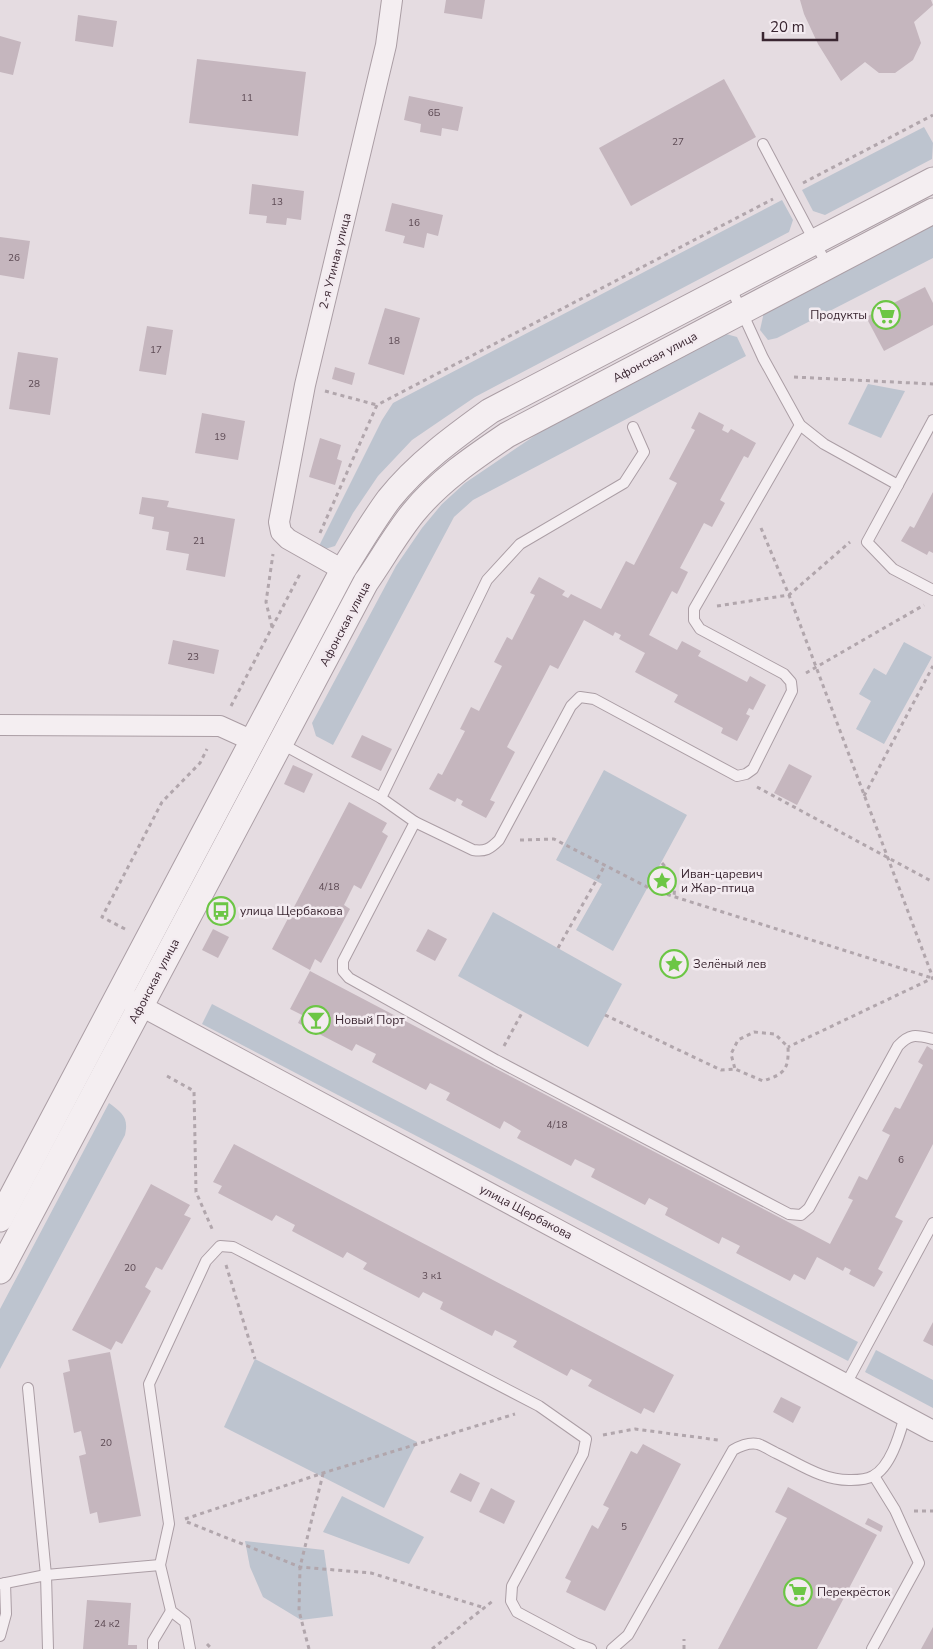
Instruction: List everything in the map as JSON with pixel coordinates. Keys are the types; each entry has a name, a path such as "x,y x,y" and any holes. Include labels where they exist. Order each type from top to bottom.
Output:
{"street":[{"name":"2-я Утиная улица","path":"279,522 305,385 386,45 392,0"},
{"name":"Афонская улица","path":"0,1271 141,1006 267,742 355,576 369,526 390,498 414,472 452,438 490,411 933,180"},
{"name":"Афонская улица","path":"355,576 433,492 466,463 507,435 933,211"},
{"path":"279,522 281,532 288,539 355,576"},
{"path":"0,725 178,731 220,726 267,742"},
{"name":"Афонская улица","path":"0,1219 119,994 267,742"},
{"name":"улица Щербакова","path":"119,994 933,1431"}],"lane":[{"path":"763,144 828,266"},
{"path":"730,286 773,376 800,425 824,444 898,485"},
{"path":"933,420 868,542 893,569 933,590"},
{"path":"267,742 381,798 415,822 473,850 483,852 491,848 499,840 571,706 580,697 594,698 737,776 746,774 753,768 792,691 791,682 784,674 700,629 694,620 694,609 800,425"},
{"path":"381,798 487,580 520,544 624,483 644,452 633,427"},
{"path":"415,822 343,961 343,971 349,978 496,1060 788,1214 801,1215 809,1208 898,1046 906,1037 917,1035 933,1040"},
{"path":"846,1384 933,1223"},
{"path":"190,1649 185,1622 171,1611 160,1565 169,1524 149,1384 206,1261 220,1246 234,1247 540,1406 586,1439 582,1454 512,1586 512,1601 517,1612 577,1644 591,1649"},
{"path":"28,1388 46,1575 48,1649"},
{"path":"612,1649 628,1635 733,1450 740,1445 757,1444 821,1476 841,1481 861,1480 874,1476 890,1457 905,1416"},
{"path":"872,1649 919,1563 895,1510 874,1476"},
{"path":"0,1636 6,1614 2,1583 46,1575 160,1565"},
{"path":"153,1649 153,1641 171,1611"}],"path":[{"path":"773,376 933,384"},
{"path":"305,385 378,405"},
{"path":"753,507 789,595 933,978"},
{"path":"272,628 266,602 279,522"},
{"path":"694,609 789,595 852,541"},
{"path":"791,682 925,604"},
{"path":"864,796 933,666"},
{"path":"737,776 933,882"},
{"path":"499,840 554,838 653,890 933,978"},
{"path":"662,863 673,874 674,896"},
{"path":"558,948 605,865"},
{"path":"788,1047 933,978"},
{"path":"496,1060 523,1012"},
{"path":"605,1015 721,1070 735,1069 763,1081 780,1076 789,1061 788,1047 775,1034 754,1032 738,1040 731,1054 735,1069"},
{"path":"167,1076 194,1091 196,1192 220,1246 255,1359"},
{"path":"484,1608 371,1573 300,1567 182,1520 323,1473 540,1406"},
{"path":"586,1439 635,1429 751,1445"},
{"path":"308,1649 300,1611 300,1567 323,1473"},
{"path":"432,1649 512,1586"},
{"path":"684,1639 684,1649"}],"shaded area":[{"path":"924,127 933,143 932,159 825,215 813,211 802,190"},
{"path":"782,200 793,220 789,232 475,397 412,440 378,476 353,513 335,546 325,549 319,546 382,420 393,403"},
{"path":"933,225 933,258 777,338 768,340 760,330 764,312"},
{"path":"726,334 737,337 746,356 473,500 454,517 333,745 316,736 312,723 396,566 422,528 442,504 465,483 546,428"},
{"path":"868,384 905,391 881,438 848,424"},
{"path":"904,642 932,657 884,744 856,729 871,701 859,694 874,668 886,675"},
{"path":"604,770 687,815 613,951 576,930 602,884 556,860"},
{"path":"493,912 622,984 588,1047 458,976"},
{"path":"212,1004 858,1342 848,1361 202,1024"},
{"path":"109,1103 118,1110 125,1120 125,1135 0,1369 0,1309"},
{"path":"876,1350 933,1380 933,1408 865,1372"},
{"path":"255,1359 417,1442 384,1508 224,1427"},
{"path":"342,1496 424,1537 409,1564 323,1532"},
{"path":"245,1541 324,1550 333,1616 301,1620 263,1597 250,1567"}],"building":[{"path":"446,0 485,0 482,19 444,13"},
{"path":"800,0 931,0 933,5 914,22 921,43 913,60 895,73 879,73 865,62 841,81 818,44 804,14"},
{"path":"78,15 117,21 113,47 75,41"},
{"path":"0,36 21,42 13,75 0,72"},
{"path":"197,59 306,72 298,136 189,123"},
{"path":"724,79 756,137 631,206 599,148"},
{"path":"409,96 463,107 458,131 442,128 441,136 420,132 421,124 404,120"},
{"path":"252,184 304,191 301,220 287,218 286,225 266,223 267,216 249,214"},
{"path":"392,203 443,215 438,236 427,233 424,248 403,243 405,236 385,231"},
{"path":"0,237 30,241 24,279 0,275"},
{"path":"925,287 933,303 933,325 884,351 866,317"},
{"path":"385,308 420,318 404,375 368,364"},
{"path":"147,326 173,330 166,375 139,371"},
{"path":"18,352 58,358 50,415 9,409"},
{"path":"335,367 355,373 352,385 332,379"},
{"path":"699,412 724,425 722,430 728,433 731,429 756,443 748,458 744,456 720,500 725,503 712,527 704,523 680,568 688,572 677,594 672,591 649,635 677,650 682,641 701,651 698,656 747,682 750,676 766,685 753,710 749,708 746,714 750,716 737,741 721,733 723,728 674,702 678,695 635,672 645,653 619,639 621,635 615,632 613,636 584,620 558,669 550,665 507,747 515,752 490,800 495,802 486,818 461,805 463,801 457,798 455,802 429,789 438,773 442,775 465,731 460,729 471,707 479,711 502,666 494,662 507,637 512,640 535,595 530,593 539,577 565,591 562,595 568,598 571,594 601,609 626,561 634,565 677,483 669,479 695,430 691,428"},
{"path":"202,413 245,421 238,460 195,453"},
{"path":"320,438 341,445 337,459 342,461 335,485 309,477"},
{"path":"933,492 933,553 929,551 927,555 901,541 910,526 914,528"},
{"path":"142,497 169,501 167,507 235,519 225,577 186,570 189,554 166,550 169,532 152,529 154,517 139,514"},
{"path":"173,640 219,650 214,674 168,664"},
{"path":"362,735 392,749 381,771 351,757"},
{"path":"789,764 812,776 797,805 774,793"},
{"path":"293,765 313,774 304,793 284,784"},
{"path":"349,802 387,823 382,832 388,836 361,889 354,885 344,905 350,909 321,963 315,959 310,970 272,949"},
{"path":"213,929 229,937 218,958 202,950"},
{"path":"428,929 447,939 435,961 416,951"},
{"path":"310,971 830,1244 853,1200 848,1198 859,1176 867,1180 890,1135 882,1131 895,1107 900,1109 923,1065 918,1062 927,1046 933,1050 933,1144 895,1217 903,1221 878,1269 883,1272 874,1287 849,1274 851,1270 845,1267 843,1271 817,1257 805,1280 794,1274 790,1281 736,1253 740,1246 722,1237 719,1244 665,1215 668,1208 649,1198 645,1205 591,1177 595,1169 575,1159 571,1166 517,1138 521,1131 504,1121 500,1129 446,1100 450,1093 430,1083 426,1090 372,1062 376,1054 356,1044 352,1051 298,1023 302,1015 290,1009"},
{"path":"234,1144 674,1375 654,1413 644,1408 641,1414 588,1386 592,1380 571,1369 567,1376 513,1347 517,1341 495,1330 492,1336 440,1309 443,1302 423,1292 419,1298 363,1269 367,1263 347,1252 343,1258 292,1231 295,1225 276,1215 272,1221 218,1193 222,1186 213,1182"},
{"path":"151,1184 190,1205 184,1215 191,1218 162,1270 156,1267 145,1287 151,1291 122,1344 116,1341 111,1350 72,1330"},
{"path":"933,1322 933,1346 923,1341"},
{"path":"110,1352 141,1516 99,1523 97,1512 90,1514 79,1456 86,1454 81,1431 74,1433 63,1373 70,1371 68,1360"},
{"path":"781,1397 801,1407 793,1423 773,1412"},
{"path":"643,1444 681,1464 605,1611 566,1592 571,1581 565,1578 592,1525 598,1529 609,1508 603,1505 631,1451 637,1454"},
{"path":"460,1473 480,1483 471,1502 450,1492"},
{"name":"Перекрёсток","path":"788,1487 877,1535 817,1649 718,1649 787,1518 775,1512"},
{"path":"491,1488 515,1501 504,1524 479,1512"},
{"path":"868,1518 883,1526 881,1532 865,1524"},
{"path":"87,1600 131,1603 128,1645 137,1645 137,1649 83,1649"},
{"path":"933,1627 933,1649 921,1649"}],"place":[{"name":"Продукты","path":"886,315"},
{"name":"Иван-царевич и Жар-птица","path":"662,881"},
{"name":"улица Щербакова","path":"221,911"},
{"name":"Зелёный лев","path":"674,964"},
{"name":"Новый Порт","path":"316,1020"},
{"name":"Перекрёсток","path":"798,1592"}]}
